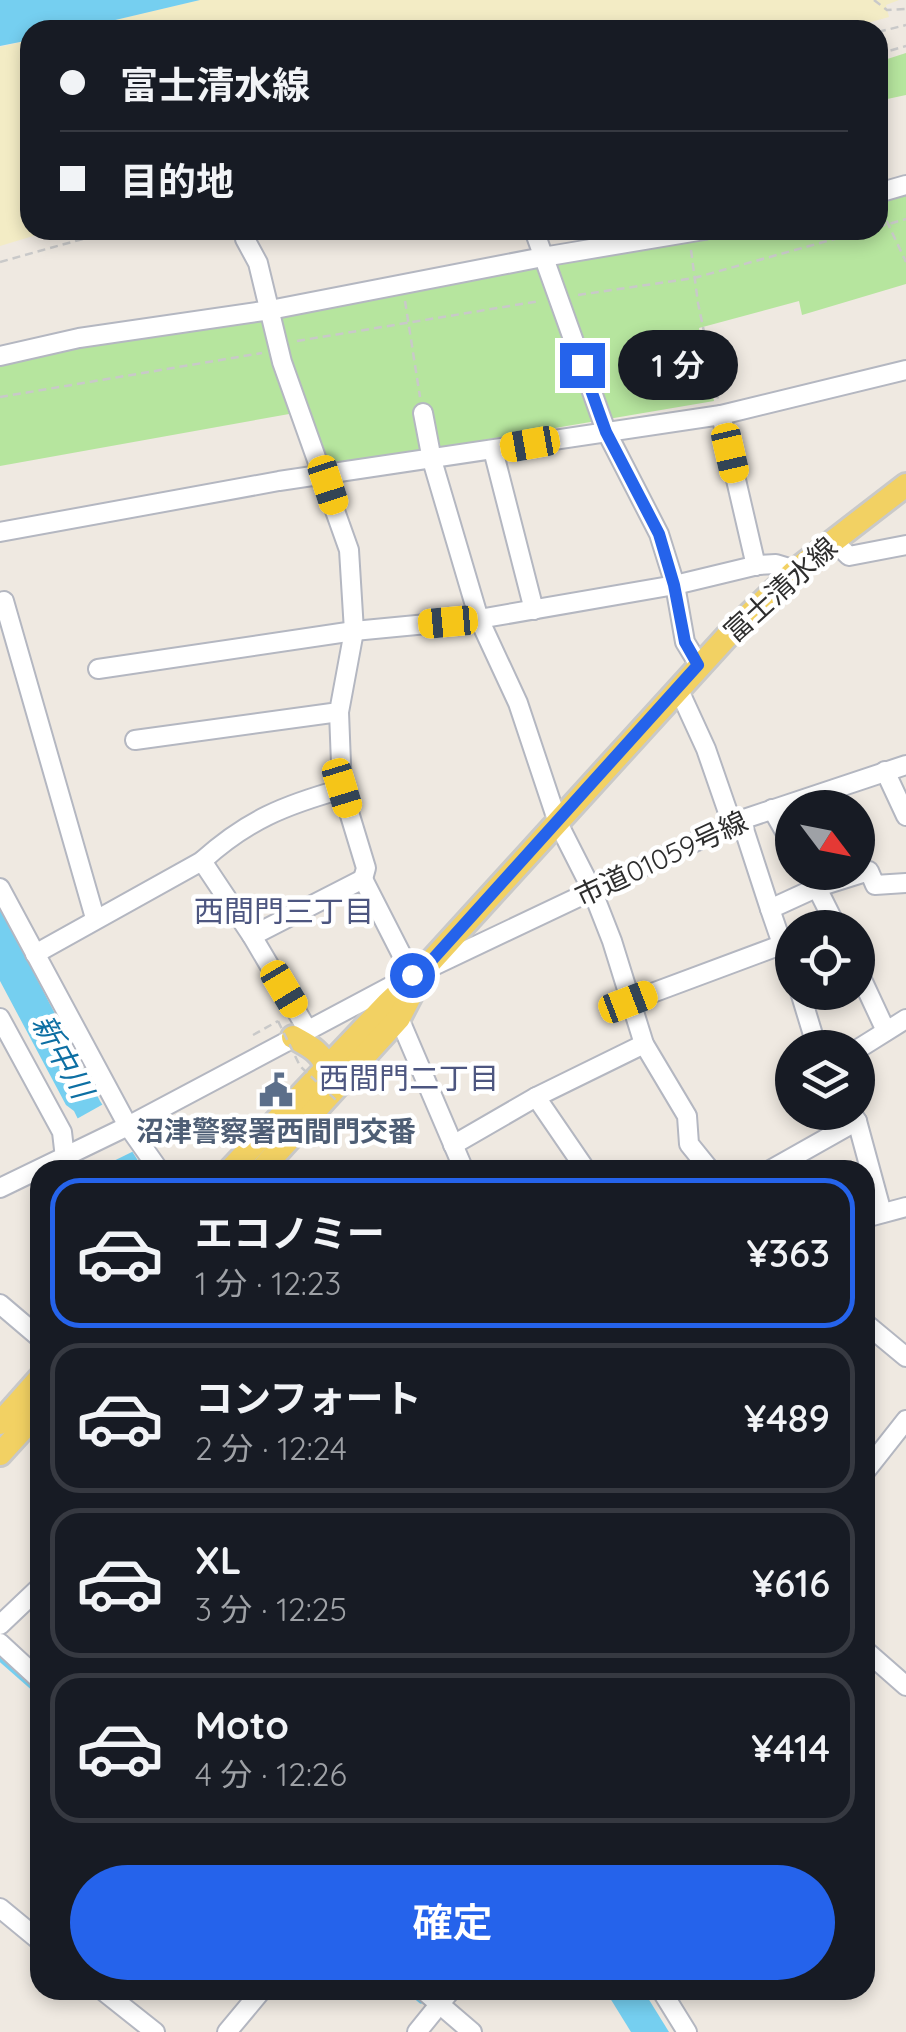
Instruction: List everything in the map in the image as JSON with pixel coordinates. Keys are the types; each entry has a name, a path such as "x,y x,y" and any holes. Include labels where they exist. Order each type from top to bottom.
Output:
{"main road":[{"name":"富士清水線","path":"246,1160 326,1068 558,823 698,665 796,570 906,485"},
{"name":"富士清水線","path":"270,1160 399,1018 417,973"},
{"path":"293,1029 324,1058 326,1068"},
{"path":"0,1423 30,1389"},
{"path":"0,1454 30,1421"}],"street":[{"path":"246,240 258,263 282,362 350,550 354,631 339,712 342,788 366,868 363,879 417,973"},
{"path":"537,240 606,432 659,534 685,642 698,665"},
{"path":"0,356 78,338 270,310 647,240"},
{"path":"0,532 168,499 721,416 906,370"},
{"path":"423,413 432,460 479,619 518,703 558,823 612,940 644,1044 686,1116 690,1144 702,1160"},
{"path":"721,416 756,566"},
{"path":"492,450 534,610"},
{"path":"832,540 849,556 906,545"},
{"path":"98,669 354,631 479,619 674,585 756,566 776,564 796,570"},
{"path":"4,601 95,918"},
{"path":"678,688 775,925"},
{"path":"135,740 339,712"},
{"name":"市道01059号線","path":"72,1160 84,1148 293,1029 736,822 906,765"},
{"path":"885,771 906,816"},
{"path":"35,954 202,860 222,842 282,806 342,788"},
{"path":"772,809 775,814"},
{"path":"202,860 252,936 293,1029"},
{"path":"252,936 363,879"},
{"path":"875,884 906,883"},
{"path":"0,888 128,1126 152,1160"},
{"path":"770,909 799,890"},
{"path":"628,1002 775,946"},
{"path":"875,1007 886,1031"},
{"path":"0,1018 8,1052 62,1132 67,1160"},
{"path":"399,1018 459,1160"},
{"path":"875,1038 906,1019"},
{"path":"453,1145 536,1097 644,1044"},
{"path":"536,1097 579,1160"},
{"path":"786,1160 832,1130"},
{"path":"857,1130 863,1160"},
{"name":"市道01059号線","path":"0,1188 30,1177"},
{"path":"875,1216 906,1207"},
{"path":"0,1304 30,1330"},
{"path":"875,1331 906,1357"},
{"path":"875,1459 906,1420"},
{"path":"0,1625 30,1596"},
{"path":"0,1642 30,1670"},
{"path":"875,1659 906,1686"},
{"path":"0,1908 30,1932"},
{"path":"115,2000 156,2032"},
{"path":"227,2032 254,2000"},
{"path":"417,2032 443,2000"},
{"path":"447,2000 472,2032"},
{"path":"667,2000 687,2032"}],"path":[{"path":"874,0 882,9 906,10"},
{"path":"906,219 888,224 906,262"},
{"path":"0,262 79,240"},
{"path":"696,240 694,278 721,416"},
{"path":"286,343 694,278 831,240"},
{"path":"403,284 423,413"},
{"path":"0,398 258,355 272,348"},
{"path":"253,1035 293,1029 300,1066 337,1100"}],"green space":[{"path":"906,53 906,95 888,99 888,59"},
{"path":"906,190 906,284 802,315 799,301 699,328 714,401 330,463 322,461 306,411 0,466 0,362 62,347 260,318 267,321 676,240 888,240 888,194"}],"sand":[{"path":"200,0 899,0 886,5 889,17 878,20 115,20"},
{"path":"20,42 20,240 0,246 0,47"}],"water":[{"path":"0,0 200,0 115,20 20,20 20,42 0,46"},
{"name":"新中川","path":"0,907 100,1101 138,1160 98,1160 0,981"},
{"path":"611,2000 649,2000 669,2032 631,2032"}],"pier":[{"path":"107,1102 134,1151 116,1160 92,1160 73,1121"}],"waterway":[{"path":"0,1659 30,1685"}],"place":[{"name":"沼津警察署西間門交番","path":"276,1090"}],"district":[{"name":"西間門三丁目","path":"284,911"},
{"name":"西間門二丁目","path":"409,1078"}],"route":[{"path":"412,975 423,970 698,665 685,642 659,534 606,432 582,365"}]}
